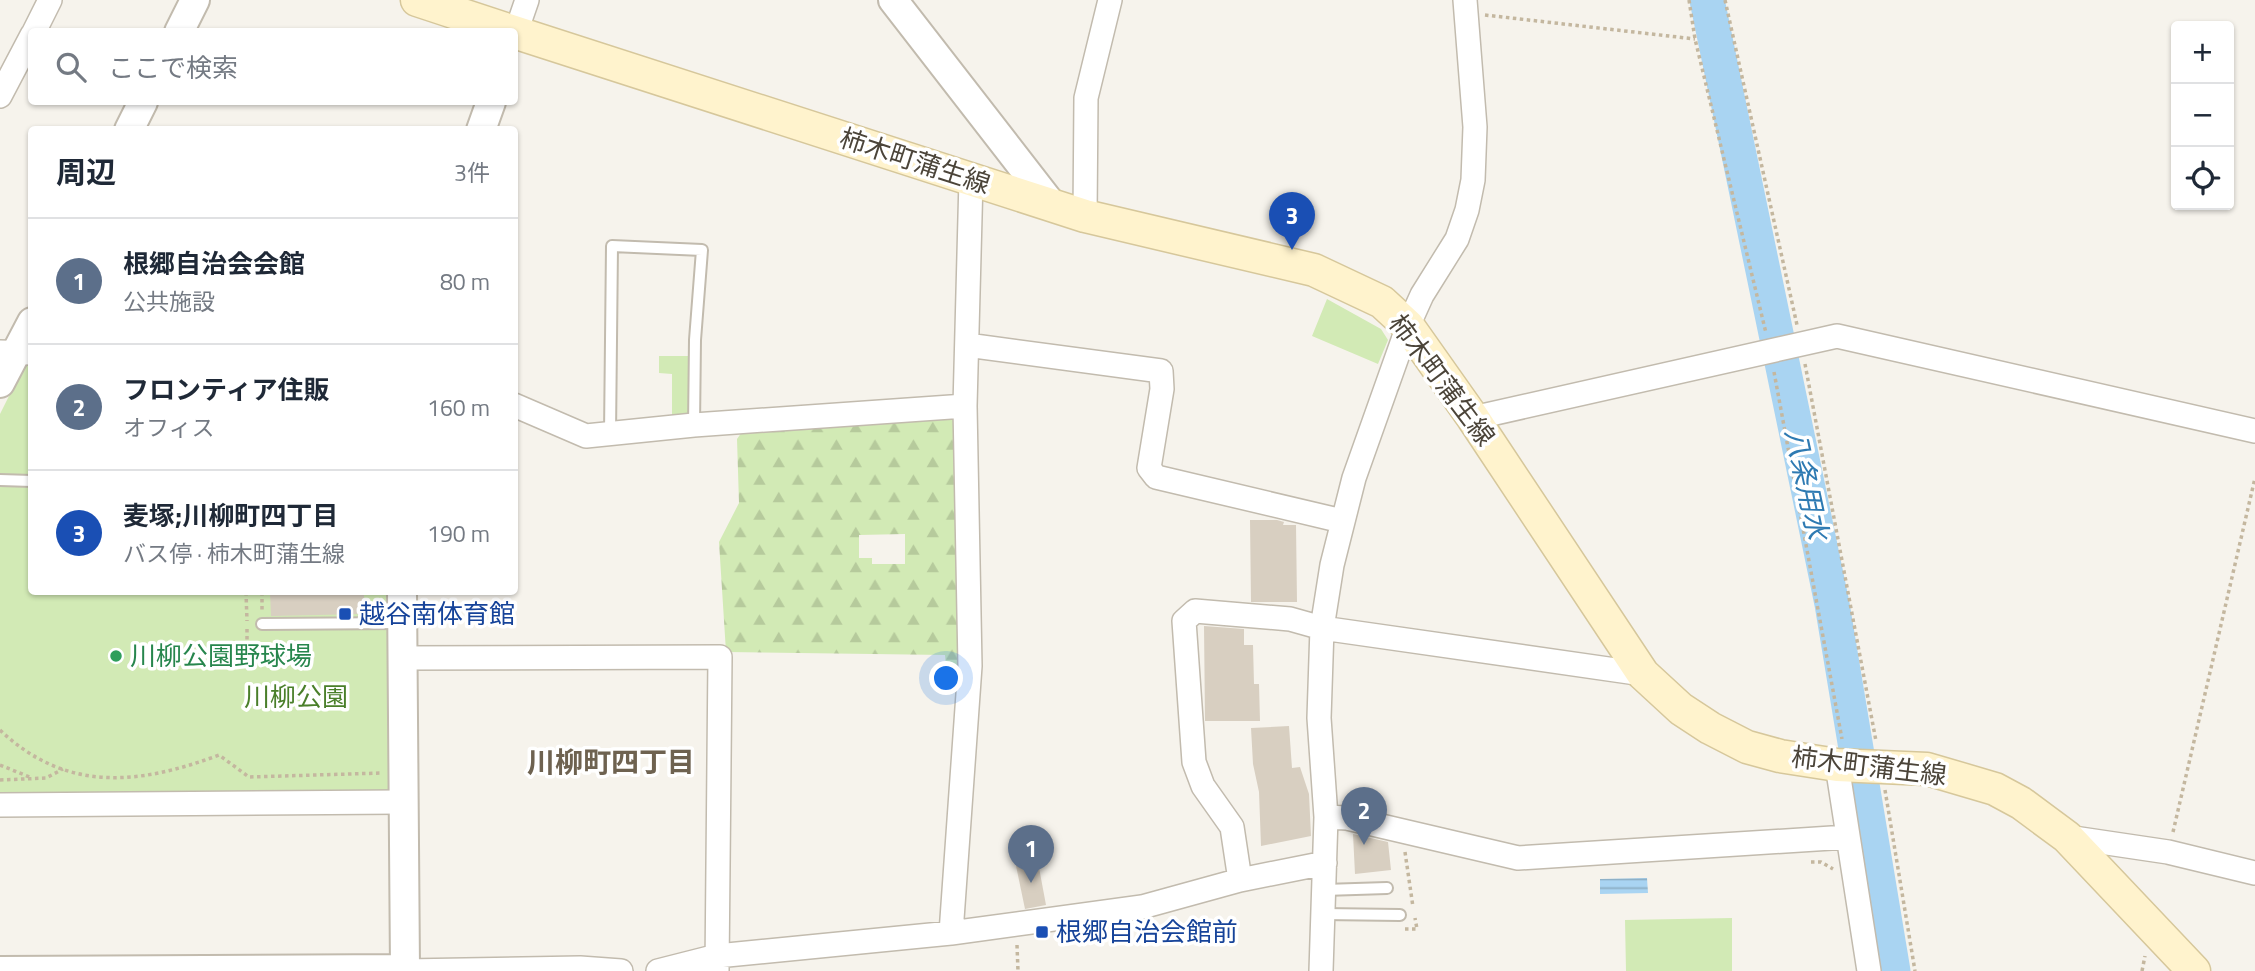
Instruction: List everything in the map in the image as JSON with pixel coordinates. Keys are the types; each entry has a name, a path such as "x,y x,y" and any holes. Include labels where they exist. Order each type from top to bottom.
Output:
{"main road":[{"name":"柿木町蒲生線","path":"417,0 500,28"},
{"name":"柿木町蒲生線","path":"518,34 1085,216 1314,270 1382,302 1408,326 1473,418 1643,674 1681,709 1747,747 1860,765 1927,769 1995,789 2021,803 2067,837 2194,971"}],"street":[{"path":"36,28 50,0"},
{"path":"181,28 195,0"},
{"path":"517,28 527,0"},
{"path":"893,0 1052,205"},
{"path":"1085,216 1086,98 1110,0"},
{"path":"1321,971 1326,817 1319,718 1322,628 1342,521 1408,326 1422,295 1457,239 1473,180 1475,127 1466,6"},
{"path":"0,96 28,43"},
{"path":"131,126 142,105"},
{"path":"482,126 490,105"},
{"path":"951,933 970,666 965,406 971,179"},
{"path":"0,383 28,330"},
{"path":"1473,418 1837,336 1869,341 2255,431"},
{"path":"967,345 1161,371 1162,389 1149,468 1156,477 1342,521"},
{"path":"518,407 586,436 694,425 965,406"},
{"path":"402,595 405,970"},
{"path":"1240,880 1232,827 1203,786 1194,762 1184,621 1195,611 1290,619 1322,628 1643,674"},
{"path":"402,658 720,656 717,964"},
{"path":"1860,765 1847,837 1869,971"},
{"path":"0,804 402,802"},
{"path":"1326,817 1347,818 1518,858 1847,837"},
{"path":"2067,837 2168,852 2255,873"},
{"path":"658,971 1142,907 1240,880 1325,863"},
{"path":"0,971 580,968 621,971"}],"lane":[{"path":"610,434 612,246 702,250 695,340 694,425"},
{"path":"0,480 28,481"},
{"path":"262,624 402,623"},
{"path":"1324,890 1387,888"},
{"path":"1323,914 1400,915"}],"path":[{"path":"1689,0 1695,39 1785,346 1860,765"},
{"path":"1724,0 1860,765 1915,971"},
{"path":"1466,6 1695,39"},
{"path":"2168,852 2255,478"},
{"path":"0,730 41,762 92,778 135,779 185,767 219,755 250,777 402,772"},
{"path":"0,765 34,778"},
{"path":"0,780 46,778 63,769"},
{"path":"1393,929 1417,929 1404,845"},
{"path":"1017,924 1018,971"}],"green space":[{"path":"1327,299 1381,329 1388,340 1378,364 1312,336"},
{"path":"659,356 693,356 692,407 679,424 672,425 672,374 659,373"},
{"name":"川柳公園","path":"28,358 28,595 400,595 402,802 0,801 0,414"},
{"path":"958,415 961,688 948,687 945,655 726,652 719,542 739,503 737,439 744,429","holes":["905,534 905,564 872,564 872,558 859,558 859,535"]},
{"path":"1732,918 1732,971 1626,971 1625,920"}],"water":[{"path":"1647,878 1648,893 1600,894 1600,879"}],"building":[{"path":"1250,520 1277,520 1284,522 1283,525 1296,525 1297,602 1251,602"},
{"path":"270,595 364,595 364,614 271,616"},
{"path":"1204,626 1244,629 1244,645 1253,645 1254,684 1259,684 1260,721 1205,721"},
{"path":"1289,726 1292,768 1300,767 1309,794 1311,836 1261,846 1259,792 1253,764 1251,728"},
{"path":"1353,834 1388,842 1391,870 1355,874"},
{"path":"1037,857 1046,905 1025,909 1015,861"}],"waterway":[{"name":"八条用水","path":"1707,0 1832,604 1893,971"}],"place":[{"name":"麦塚;川柳町四丁目","path":"1292,250"},
{"name":"越谷南体育館","path":"345,614"},
{"name":"川柳公園野球場","path":"116,656"},
{"name":"フロンティア住販","path":"1364,845"},
{"name":"根郷自治会会館","path":"1031,883"},
{"name":"根郷自治会館前","path":"1042,932"}],"district":[{"name":"川柳町四丁目","path":"611,762"}]}
